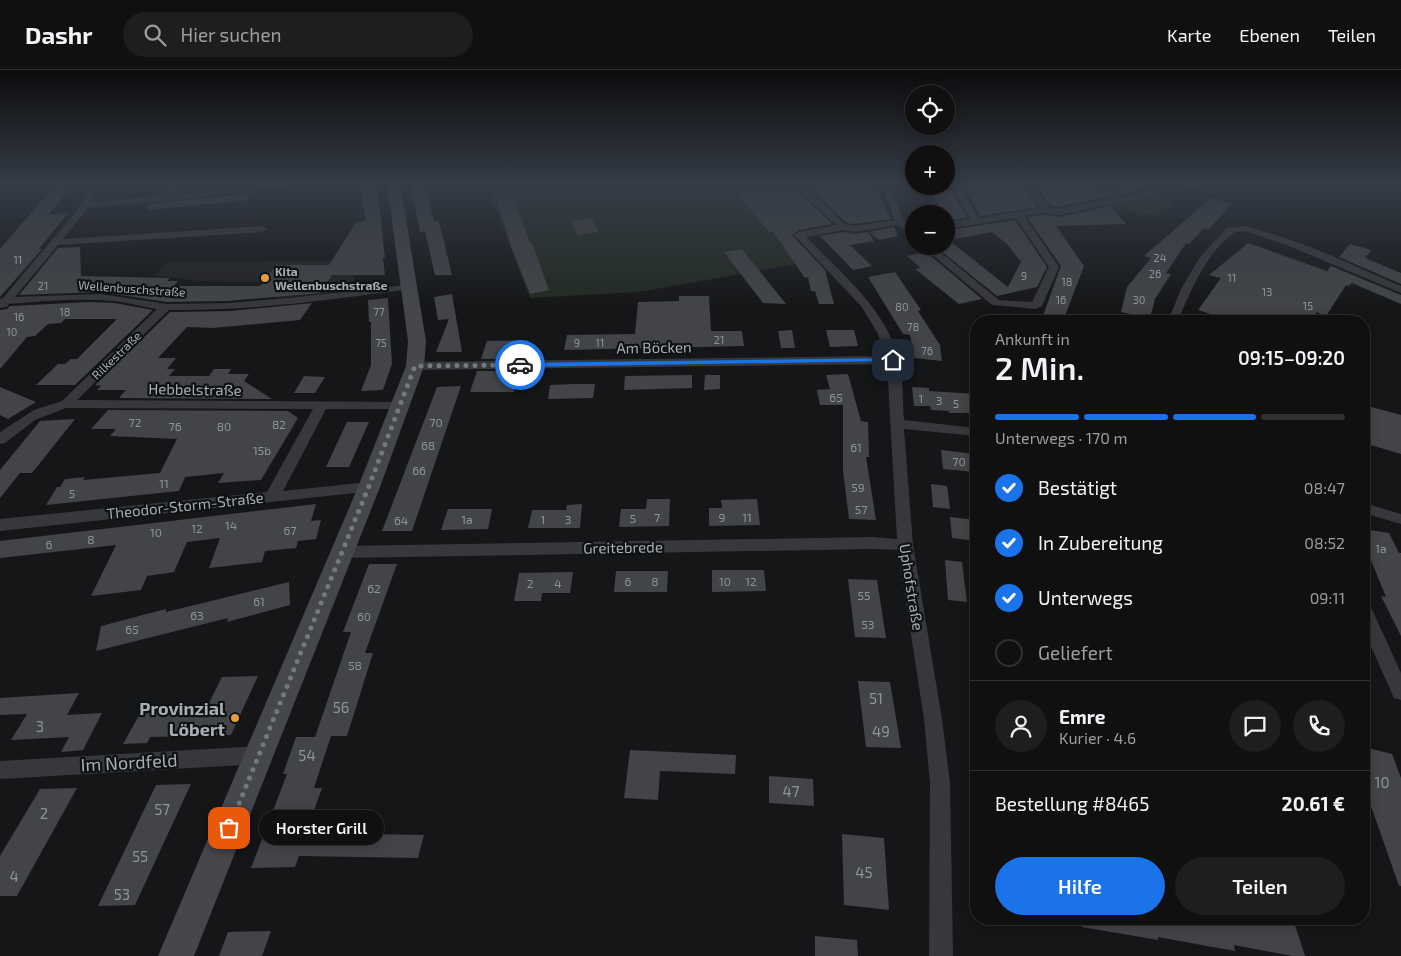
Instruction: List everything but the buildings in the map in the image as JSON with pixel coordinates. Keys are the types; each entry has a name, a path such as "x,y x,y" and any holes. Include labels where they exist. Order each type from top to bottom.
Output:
{"street":[{"path":"2,304 70,224"},
{"path":"176,956 369,486 415,366 417,340 400,224"},
{"path":"840,224 854,230 887,224"},
{"path":"938,255 996,303 1036,306 1054,267 1025,224"},
{"name":"Uphofstraße","path":"843,227 799,235 865,304 883,332 893,360 905,545 933,719 940,783 941,956"},
{"path":"1176,315 1193,274 1201,262 1224,236 1233,229 1241,228 1276,237 1401,290"},
{"path":"56,242 262,229"},
{"name":"Wellenbuschstraße","path":"2,304 89,297 115,298 166,307 266,304 410,286"},
{"name":"Rilkestraße","path":"66,404 166,307"},
{"name":"Am Böcken","path":"415,366 893,360"},
{"name":"Hebbelstraße","path":"0,440 24,420 50,407 66,404 400,405"},
{"path":"273,495 321,406"},
{"path":"897,424 970,431"},
{"name":"Theodor-Storm-Straße","path":"0,525 369,486"},
{"path":"1370,510 1401,519"},
{"name":"Greitebrede","path":"342,552 854,544 905,545"},
{"path":"1370,626 1401,692"},
{"name":"Im Nordfeld","path":"0,770 259,755"}],"shaded area":[{"path":"502,224 782,224 815,261 638,292 530,298"},
{"name":"Kita Wellenbuschstraße","path":"355,261 353,290 276,299 286,282 198,281 155,275 167,262"}],"way so far":[{"path":"229,828 369,486 415,366 520,365"}],"place":[{"name":"Kita Wellenbuschstraße","path":"265,278"},
{"name":"Provinzial Löbert","path":"235,718"},
{"name":"Horster Grill","path":"229,828"}],"route":[{"path":"520,365 893,360"}]}
